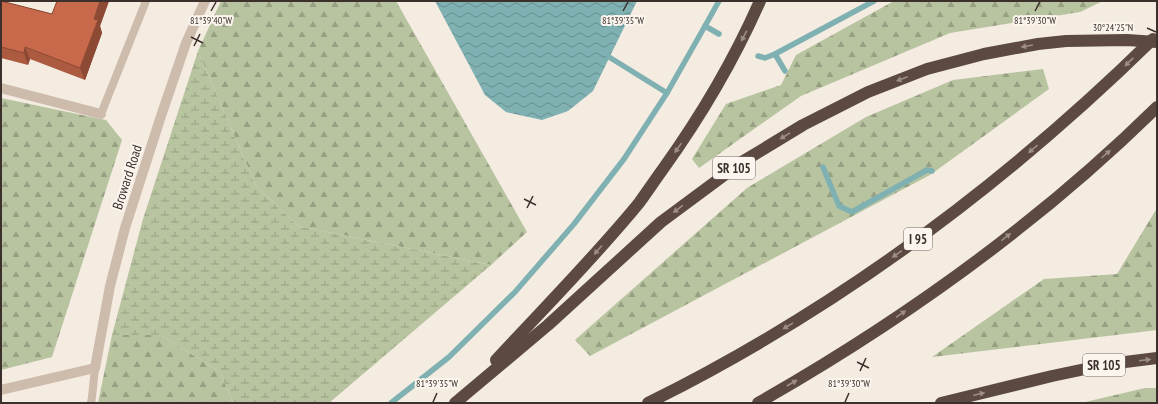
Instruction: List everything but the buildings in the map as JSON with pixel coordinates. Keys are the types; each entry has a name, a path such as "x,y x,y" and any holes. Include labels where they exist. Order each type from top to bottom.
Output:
{"highway":[{"path":"457,402 595,253 639,202 681,144 719,82 748,29 760,1"},
{"name":"I 95","path":"648,403 696,378 795,321 864,277 924,235 1000,177 1056,130 1157,35"},
{"name":"SR 105","path":"457,402 548,325 661,222 742,162 803,125 868,92 927,69 984,54 1038,44 1066,41 1126,40 1157,42"},
{"path":"758,403 882,328 971,264 1076,180 1157,107"},
{"name":"SR 105","path":"941,403 1059,374 1109,364 1157,358"}],"street":[{"name":"Broward Road","path":"94,368 110,286 125,228 186,43 205,1"},
{"path":"1,88 101,114"},
{"path":"1,390 94,368"}],"lane":[{"path":"101,114 146,1"},
{"path":"91,403 94,368"}],"green space":[{"path":"221,1 396,1 527,232 491,265 298,226 256,186 198,51"},
{"path":"894,1 1103,1 1080,12 950,33 801,96 699,168 692,159 726,104 781,85 796,55"},
{"path":"198,51 256,186 298,226 491,265 329,403 233,403 220,372 161,335 112,335 143,219"},
{"path":"1043,69 1049,89 930,175 590,356 575,340 747,188 866,117 953,80"},
{"path":"1,98 106,120 122,140 52,357 1,370"},
{"path":"1157,208 1157,330 932,357 1044,279 1117,274"},
{"path":"112,335 161,335 220,372 233,403 98,403"},
{"path":"1145,388 1157,388 1157,403 1081,403"}],"water":[{"path":"435,1 637,1 593,91 568,111 542,120 506,112 485,95"}],"waterway":[{"path":"705,26 719,1"},
{"path":"758,56 765,58 775,54 874,1"},
{"path":"667,93 705,26 719,34"},
{"path":"775,54 785,71"},
{"path":"391,403 449,357 515,292 574,224 624,159 667,93 609,57"},
{"path":"823,167 839,206 852,212 927,170 932,171"}]}
